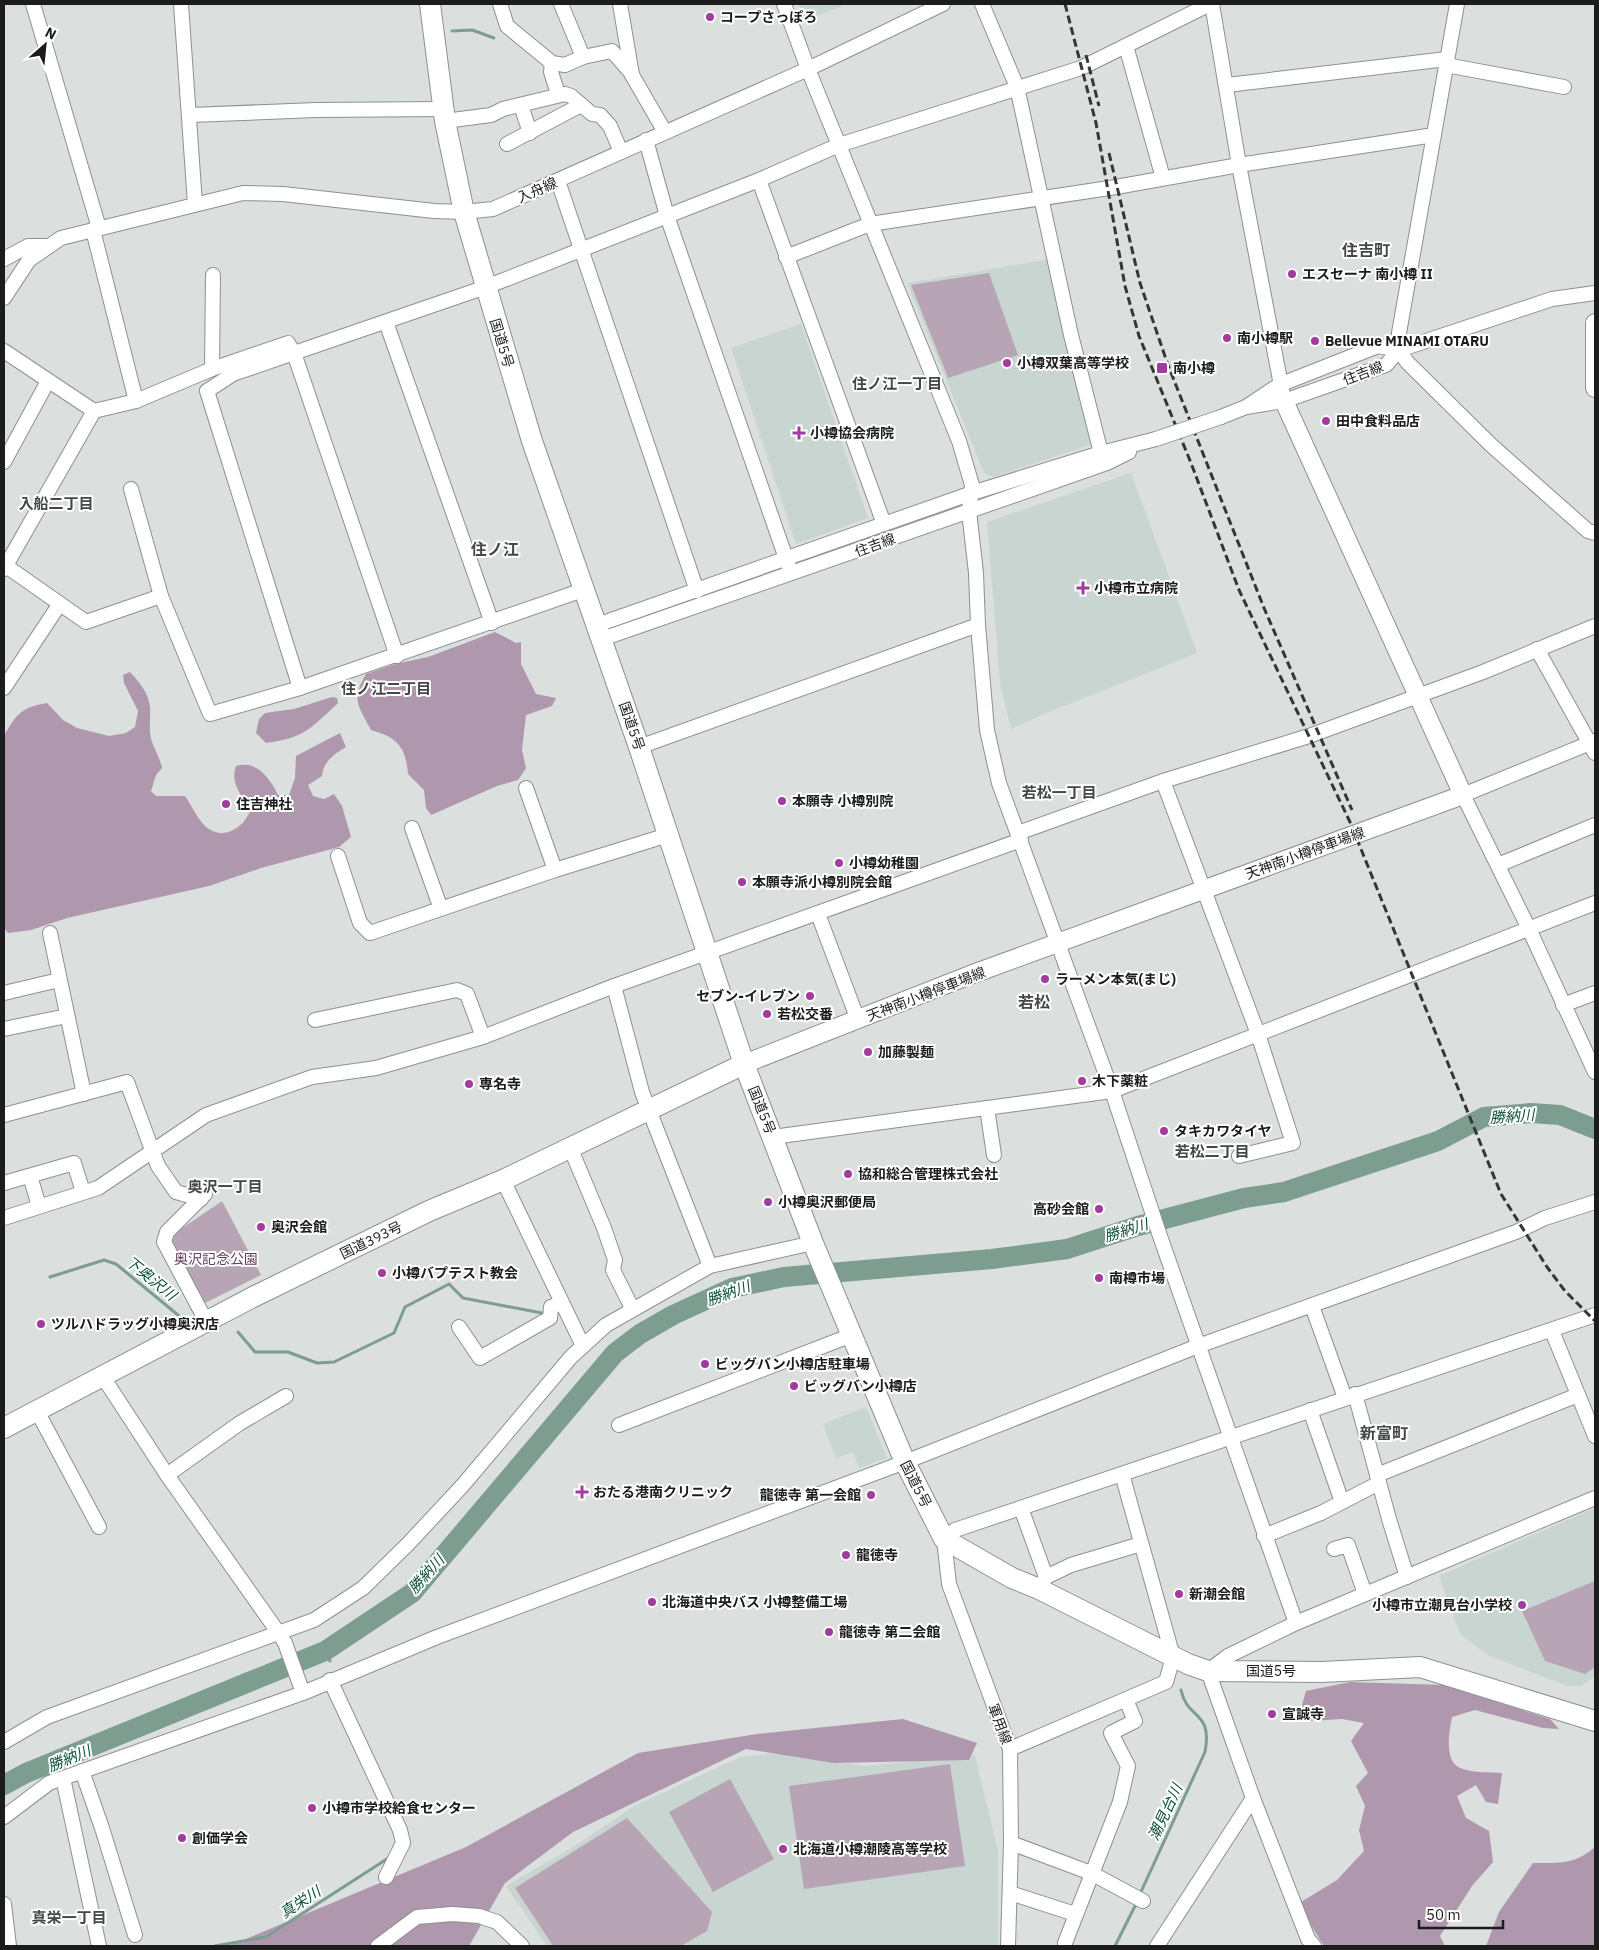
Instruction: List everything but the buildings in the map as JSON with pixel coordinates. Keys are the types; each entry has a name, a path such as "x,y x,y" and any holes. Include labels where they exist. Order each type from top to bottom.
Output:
{"highway":[{"name":"国道5号","path":"430,4 445,115 464,212 532,441 639,747 744,1064 774,1137 813,1244 905,1462 944,1539 1012,1578 1043,1583 1173,1657 1208,1671 1322,1672 1420,1667 1595,1721"},
{"name":"国道393号","path":"4,1428 206,1321 429,1211 503,1180 744,1064"}],"main road":[{"path":"1595,323 1595,388"},
{"path":"1281,393 1463,795"},
{"name":"天神南小樽停車場線","path":"744,1064 970,976 1463,795"}],"street":[{"path":"33,4 96,229 136,402"},
{"path":"181,4 195,204"},
{"path":"500,4 507,26 552,63 564,65 583,57 612,51 632,75 665,132"},
{"path":"561,4 583,57"},
{"path":"620,4 632,75"},
{"path":"784,4 870,224 959,441 972,485 969,511 976,573 978,625 987,730 998,783 1020,837 1112,1091 1198,1346 1232,1437 1264,1536 1296,1623"},
{"name":"入舟線","path":"48,246 61,238 243,192 283,194 434,211 464,212 493,209 808,69 943,4"},
{"path":"982,4 1017,87 1071,335 1101,453"},
{"path":"300,688 207,390 233,374 486,288 582,248 759,180 839,145 1081,68 1211,4 1281,393"},
{"path":"1457,4 1399,333 1399,350 1407,362 1492,444 1588,531 1595,533"},
{"path":"1126,46 1163,178"},
{"path":"1227,85 1447,62 1564,87"},
{"path":"552,63 551,72 558,94"},
{"path":"190,115 316,110 491,115 503,109 548,99 558,94 571,96 592,114 600,116 610,126 621,152"},
{"path":"521,105 530,132"},
{"path":"507,144 581,105"},
{"path":"786,257 870,224 1434,135"},
{"path":"646,140 668,216 791,575"},
{"path":"759,180 884,524"},
{"path":"558,181 697,591"},
{"path":"4,260 28,246 48,246"},
{"path":"4,298 29,260 48,246"},
{"path":"212,369 213,275"},
{"path":"1399,350 1552,299 1595,293"},
{"path":"386,322 492,623"},
{"path":"4,351 94,411 136,402 212,369 288,343 294,354 397,656"},
{"name":"住吉線","path":"599,632 791,575 1107,463 1151,442 1281,393 1378,346 1399,350"},
{"name":"住吉線","path":"1281,393 1386,365 1399,350"},
{"path":"4,462 48,381"},
{"path":"94,411 5,568 86,622 161,596"},
{"name":"住吉線","path":"599,632 697,591 972,493 1101,453 1151,442"},
{"path":"131,489 161,596 210,714 300,688 397,656 583,590"},
{"path":"4,688 59,605"},
{"path":"639,747 978,625"},
{"path":"4,1218 98,1188 120,1175 152,1150 206,1115 312,1077 376,1068 483,1037 614,986 818,914 1163,781 1309,736 1483,672 1595,626"},
{"path":"1537,649 1593,746 1463,795 1529,929 1595,1072"},
{"path":"1163,781 1203,892 1258,1034 1293,1142 1239,1156"},
{"path":"526,788 556,870"},
{"path":"1498,865 1595,825"},
{"path":"412,828 441,909"},
{"path":"338,856 360,923 370,933 556,870 668,835"},
{"path":"774,1137 1112,1091 1595,903"},
{"path":"818,914 858,1020"},
{"path":"50,933 84,1094"},
{"path":"4,993 59,980"},
{"path":"614,986 649,1110 710,1266"},
{"path":"315,1020 457,990 466,994 483,1037"},
{"path":"1563,1006 1595,993"},
{"path":"4,1029 67,1016"},
{"path":"4,1115 127,1082 158,1166 176,1192 203,1197 167,1232 164,1242 206,1321"},
{"path":"987,1108 994,1155"},
{"path":"570,1147 604,1228 615,1260 613,1270 632,1308"},
{"path":"4,1184 74,1163 84,1192"},
{"path":"30,1176 39,1206"},
{"path":"503,1180 583,1346"},
{"path":"4,1816 49,1783 330,1680 905,1462 1198,1346 1516,1232 1545,1218 1595,1202"},
{"path":"4,1742 47,1717 282,1638 314,1620 363,1588 408,1544 463,1485 583,1346 606,1325 632,1308 710,1266 813,1244"},
{"path":"460,1327 480,1358 550,1318 551,1307 561,1303"},
{"path":"1312,1306 1350,1396 1378,1479 1407,1577"},
{"path":"944,1539 955,1530 1595,1315"},
{"path":"1552,1331 1595,1436"},
{"path":"619,1425 852,1335"},
{"path":"103,1377 168,1475 282,1638 302,1689"},
{"path":"1264,1536 1342,1502 1378,1479 1578,1395"},
{"path":"168,1475 240,1423 286,1396"},
{"path":"1310,1410 1342,1502"},
{"path":"38,1411 99,1527"},
{"path":"1010,1750 1166,1682 1173,1657 1138,1545 1122,1474"},
{"path":"1309,1944 1253,1798 1208,1671 1228,1656 1296,1623 1595,1498"},
{"path":"1021,1508 1043,1583 1071,1565 1138,1545"},
{"name":"軍用線","path":"944,1539 949,1584 1010,1750 1012,1843 1008,1946"},
{"path":"1334,1549 1348,1545 1365,1594"},
{"path":"330,1680 400,1830 403,1842 386,1877"},
{"path":"1064,1943 1120,1802 1128,1766 1111,1733 1135,1721 1126,1700"},
{"path":"82,1771 102,1828 135,1935"},
{"path":"63,1778 98,1946"},
{"path":"1157,1946 1253,1798"},
{"path":"1012,1843 1091,1873 1139,1899"},
{"path":"1010,1893 1076,1914"},
{"path":"4,1904 9,1946"},
{"path":"378,1946 416,1918 452,1914 479,1916 497,1922 522,1946"}],"shaded area":[{"path":"799,4 842,4 843,6 805,20"},
{"name":"小樽双葉高等学校","path":"1051,259 1093,444 993,477 984,473 907,283"},
{"name":"小樽協会病院","path":"801,324 868,518 796,544 731,348"},
{"name":"小樽市立病院","path":"1131,473 1197,653 1011,729 1000,682 987,522"},
{"path":"495,632 516,643 521,642 521,664 536,694 556,698 552,706 526,715 522,750 526,768 518,780 497,786 431,815 426,808 424,790 408,774 405,757 399,744 387,736 371,730 358,702 361,683 366,674 395,664 428,657"},
{"path":"130,672 140,683 149,701 151,738 162,768 156,775 151,791 156,796 185,796 205,826 219,833 232,831 243,822 251,809 235,784 236,766 244,765 256,768 267,777 278,795 289,795 295,778 296,756 340,733 346,747 330,759 324,767 322,776 308,785 313,796 324,799 334,794 342,806 351,837 339,847 261,868 209,886 67,918 31,930 8,933 4,928 4,736 16,717 26,709 47,703 63,720 77,728 109,736 126,733 135,727 138,711 124,683 123,675"},
{"path":"332,697 337,698 338,703 314,725 299,735 266,743 256,733 259,719 265,713 294,709"},
{"path":"866,1407 887,1458 859,1468 853,1452 836,1458 823,1424"},
{"name":"小樽市立潮見台小学校","path":"1595,1508 1595,1676 1582,1686 1568,1686 1489,1656 1460,1634 1439,1576"},
{"path":"1350,1682 1444,1685 1550,1719 1559,1729 1543,1728 1475,1710 1452,1717 1449,1747 1452,1761 1463,1769 1502,1773 1498,1804 1486,1802 1476,1785 1457,1796 1466,1818 1489,1831 1493,1862 1472,1886 1440,1936 1445,1946 1324,1946 1312,1927 1301,1902 1337,1880 1364,1851 1359,1830 1365,1806 1356,1786 1368,1773 1351,1741 1364,1723 1342,1719 1309,1721 1302,1705 1306,1691"},
{"path":"903,1719 977,1743 969,1760 834,1763 746,1749 573,1832 505,1883 469,1946 229,1946 466,1847 638,1753 757,1734"},
{"name":"北海道小樽潮陵高等学校","path":"779,1753 864,1766 975,1755 998,1851 998,1946 547,1946 506,1886 573,1847 636,1805 741,1757"},
{"path":"1595,1847 1595,1946 1486,1946 1499,1912 1533,1863 1566,1862 1580,1857"}],"green space":[{"path":"989,273 1018,355 948,378 911,285"},
{"name":"奥沢記念公園","path":"222,1201 261,1275 203,1304 172,1243 175,1233"},
{"path":"1595,1581 1595,1667 1585,1674 1545,1661 1522,1611"},
{"path":"950,1764 965,1866 804,1889 789,1786"},
{"path":"730,1779 774,1859 713,1892 669,1812"},
{"path":"627,1818 712,1912 707,1931 681,1946 553,1946 515,1888"}],"waterway":[{"path":"452,31 472,30 494,38"},
{"name":"勝納川","path":"4,1785 26,1773 325,1651 412,1593 615,1353 640,1334 673,1315 732,1288 784,1277 992,1259 1067,1249 1138,1226 1244,1198 1284,1192 1438,1141 1484,1117 1531,1113 1560,1115 1595,1129"},
{"name":"下奥沢川","path":"50,1277 104,1260 116,1264 178,1315"},
{"name":"下奥沢川","path":"238,1332 255,1352 288,1352 317,1363 334,1362 394,1333 405,1307 449,1284 463,1298 547,1314"},
{"name":"真栄川","path":"325,1651 330,1661"},
{"name":"潮見台川","path":"1140,1894 1205,1752 1207,1739 1203,1722 1188,1706 1181,1690"},
{"name":"真栄川","path":"215,1946 266,1937 390,1857"},
{"name":"潮見台川","path":"1115,1946 1137,1902"}],"railway":[{"path":"1065,4 1096,123 1125,286 1139,336 1191,463 1239,590 1350,822 1501,1194 1547,1267 1565,1291 1595,1321"},
{"path":"1086,55 1099,106"},
{"path":"1109,153 1140,283 1168,365 1264,608 1352,810"}],"place":[{"name":"コープさっぽろ","path":"710,17"},
{"name":"エスセーナ 南小樽 II","path":"1292,274"},
{"name":"南小樽駅","path":"1227,338"},
{"name":"Bellevue MINAMI OTARU","path":"1315,341"},
{"name":"小樽双葉高等学校","path":"1007,363"},
{"name":"南小樽","path":"1162,368"},
{"name":"田中食料品店","path":"1326,421"},
{"name":"小樽協会病院","path":"799,433"},
{"name":"小樽市立病院","path":"1083,588"},
{"name":"本願寺 小樽別院","path":"782,801"},
{"name":"住吉神社","path":"226,804"},
{"name":"小樽幼稚園","path":"839,863"},
{"name":"本願寺派小樽別院会館","path":"742,882"},
{"name":"ラーメン本気(まじ)","path":"1045,979"},
{"name":"セブン-イレブン","path":"810,996"},
{"name":"若松交番","path":"767,1014"},
{"name":"加藤製麺","path":"868,1052"},
{"name":"木下薬粧","path":"1082,1081"},
{"name":"専名寺","path":"469,1084"},
{"name":"タキカワタイヤ","path":"1164,1131"},
{"name":"協和総合管理株式会社","path":"848,1174"},
{"name":"小樽奥沢郵便局","path":"768,1202"},
{"name":"高砂会館","path":"1099,1209"},
{"name":"奥沢会館","path":"261,1227"},
{"name":"小樽バプテスト教会","path":"382,1273"},
{"name":"南樽市場","path":"1099,1278"},
{"name":"ツルハドラッグ小樽奥沢店","path":"41,1324"},
{"name":"ビッグバン小樽店駐車場","path":"705,1364"},
{"name":"ビッグバン小樽店","path":"794,1386"},
{"name":"おたる港南クリニック","path":"582,1492"},
{"name":"龍徳寺 第一会館","path":"871,1495"},
{"name":"龍徳寺","path":"846,1555"},
{"name":"新潮会館","path":"1179,1594"},
{"name":"北海道中央バス 小樽整備工場","path":"652,1602"},
{"name":"小樽市立潮見台小学校","path":"1522,1605"},
{"name":"龍徳寺 第二会館","path":"829,1632"},
{"name":"宣誠寺","path":"1272,1714"},
{"name":"小樽市学校給食センター","path":"312,1808"},
{"name":"創価学会","path":"182,1838"},
{"name":"北海道小樽潮陵高等学校","path":"783,1849"}],"district":[{"name":"住吉町","path":"1366,250"},
{"name":"住ノ江一丁目","path":"897,383"},
{"name":"入船二丁目","path":"56,503"},
{"name":"住ノ江","path":"495,549"},
{"name":"住ノ江二丁目","path":"386,688"},
{"name":"若松一丁目","path":"1059,792"},
{"name":"若松","path":"1034,1002"},
{"name":"若松二丁目","path":"1212,1151"},
{"name":"奥沢一丁目","path":"225,1186"},
{"name":"新富町","path":"1384,1433"},
{"name":"真栄一丁目","path":"69,1917"}]}
